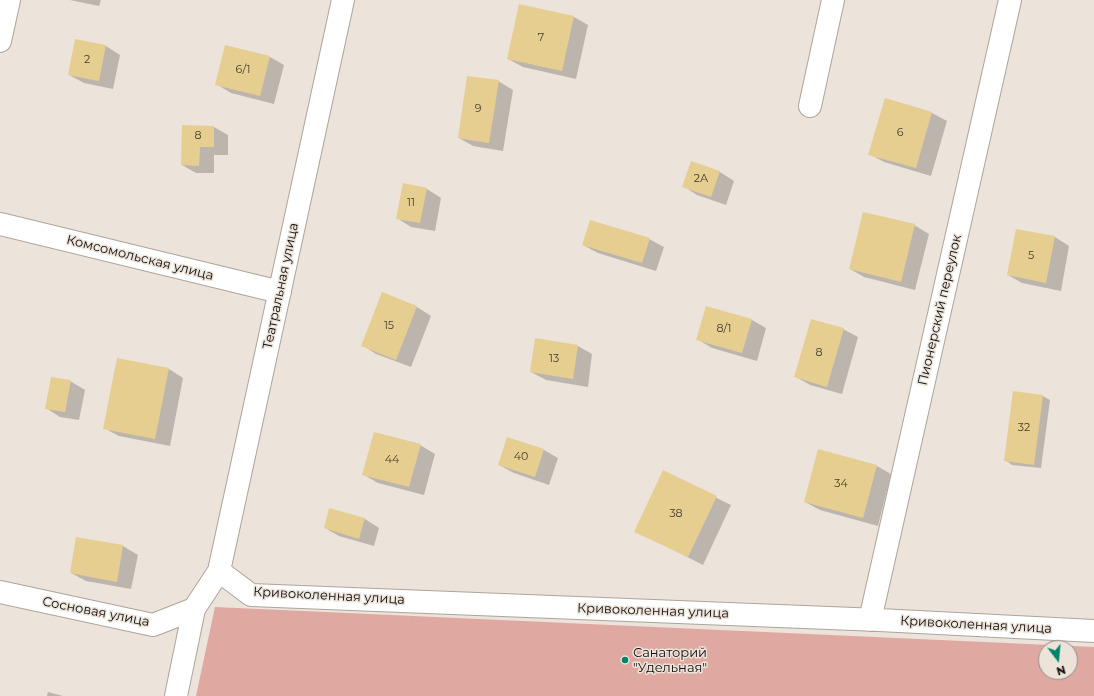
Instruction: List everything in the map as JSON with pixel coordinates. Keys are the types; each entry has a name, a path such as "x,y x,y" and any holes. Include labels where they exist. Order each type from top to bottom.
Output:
{"street":[{"path":"0,41 9,0"},
{"name":"Театральная улица","path":"219,571 343,0"},
{"path":"810,106 833,0"},
{"name":"Пионерский переулок","path":"870,620 1010,0"},
{"name":"Комсомольская улица","path":"0,224 280,292"},
{"path":"176,696 194,609 219,571"},
{"name":"Кривоколенная улица","path":"219,571 251,595 870,620 1094,631"},
{"name":"Сосновая улица","path":"0,592 153,625 194,609"}],"shaded area":[{"name":"Санаторий \"Удельная\"","path":"215,607 1038,644 1038,680 1078,680 1078,646 1094,647 1094,696 196,696"}],"building":[{"path":"519,4 574,16 562,71 507,59"},
{"path":"75,39 106,45 99,81 68,75"},
{"path":"225,45 270,56 260,96 215,85"},
{"path":"467,76 499,80 489,143 458,138"},
{"path":"885,98 932,112 916,168 868,155"},
{"path":"182,125 214,126 214,147 200,147 199,166 181,165"},
{"path":"691,161 720,171 711,197 682,187"},
{"path":"403,183 427,188 420,223 396,219"},
{"path":"863,212 915,224 901,282 849,269"},
{"path":"590,220 650,238 642,263 582,245"},
{"path":"1016,229 1055,236 1046,283 1007,275"},
{"path":"382,292 417,306 396,360 361,346"},
{"path":"706,306 752,319 742,353 696,340"},
{"path":"811,319 844,328 827,387 794,377"},
{"path":"535,338 578,345 573,379 530,372"},
{"path":"117,358 169,368 155,439 103,429"},
{"path":"51,377 71,380 65,412 45,409"},
{"path":"1013,391 1043,395 1034,465 1004,461"},
{"path":"374,432 421,444 409,487 362,475"},
{"path":"507,437 544,449 535,477 498,465"},
{"path":"818,449 877,465 863,518 804,502"},
{"path":"663,470 717,496 688,557 634,532"},
{"path":"329,508 365,518 359,539 324,528"},
{"path":"76,537 123,545 117,582 70,573"}],"place":[{"name":"Санаторий \"Удельная\"","path":"625,660"}]}
